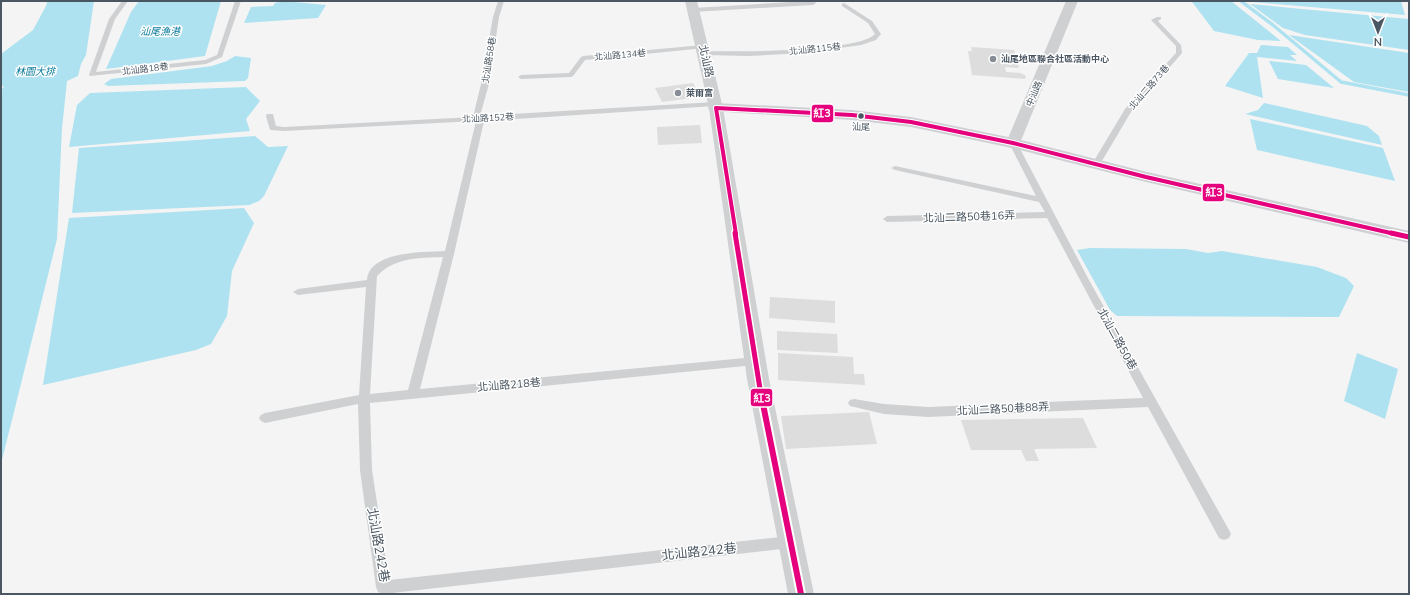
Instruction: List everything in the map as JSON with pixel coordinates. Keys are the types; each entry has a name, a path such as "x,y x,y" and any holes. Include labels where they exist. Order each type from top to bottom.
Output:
{"street":[{"name":"中汕路","path":"1013,143 1072,1"},
{"name":"北汕路","path":"692,5 716,106 755,361 801,594"},
{"path":"716,106 881,118 911,122 1013,143 1096,164 1409,237"}],"lane":[{"name":"北汕路18巷","path":"125,1 112,19 92,75 206,62 220,56 238,1"},
{"name":"北汕路58巷","path":"412,394 449,254 485,84 496,17 501,1"},
{"path":"692,5 813,3 811,1"},
{"name":"北汕路115巷","path":"703,50 749,54 805,51 859,44 874,39 878,34 870,22 844,5"},
{"name":"北汕二路73巷","path":"1096,164 1128,111 1179,53 1179,46 1154,20 1159,18"},
{"name":"北汕路134巷","path":"521,77 571,74 583,58 703,50"},
{"name":"北汕路152巷","path":"270,116 272,128 277,129 716,106"},
{"name":"北汕二路50巷","path":"1013,143 1050,215 1224,534"},
{"path":"895,168 1043,200"},
{"name":"北汕二路50巷16弄","path":"887,219 1050,215"},
{"name":"北汕路242巷","path":"449,254 405,256 387,261 378,267 372,275 364,399 366,470 383,588 790,542"},
{"path":"298,292 372,283"},
{"name":"北汕路218巷","path":"265,418 364,399 755,361"},
{"name":"北汕二路50巷88弄","path":"854,403 891,409 928,412 1152,402"}],"water":[{"name":"林園大排","path":"46,1 94,1 86,55 81,64 78,76 67,81 62,128 57,239 1,464 1,90 4,87 1,85 1,54 33,30 47,4"},
{"name":"汕尾漁港","path":"139,1 221,1 205,56 106,69 131,12"},
{"path":"283,1 326,5 318,18 244,23 251,7 273,6 275,3"},
{"path":"1189,1 1231,1 1281,41 1258,40 1214,31 1193,3"},
{"path":"1251,1 1401,1 1405,15 1253,2"},
{"path":"1250,4 1409,19 1409,50 1305,35 1283,28"},
{"path":"1289,35 1409,53 1409,92 1354,82"},
{"path":"1261,45 1288,47 1297,55 1290,55 1297,61 1257,57 1263,98 1225,86 1249,53 1257,53"},
{"path":"235,56 251,58 248,78 245,81 108,86 104,84 111,79 212,66 227,61"},
{"path":"1269,61 1306,65 1334,88 1278,79"},
{"path":"246,87 260,101 246,119 250,131 69,147 77,105 90,93"},
{"path":"1264,103 1367,126 1379,136 1382,145 1245,114 1258,110"},
{"path":"1250,119 1383,148 1395,181 1257,150"},
{"path":"255,136 268,147 288,146 264,196 259,201 249,205 72,213 79,148"},
{"path":"244,208 254,223 232,271 227,316 211,344 196,350 43,385 69,218"},
{"path":"1090,248 1186,249 1208,253 1222,251 1317,267 1346,278 1354,286 1339,317 1117,316 1110,310 1077,250"},
{"path":"1357,353 1398,369 1385,419 1344,401"}],"building":[{"name":"汕尾地區聯合社區活動中心","path":"971,47 1014,50 1019,68 1005,67 1006,72 1021,73 1026,76 1025,79 972,75 968,51 972,51"},
{"name":"萊爾富","path":"693,83 701,97 662,102 655,88"},
{"path":"700,125 702,143 658,145 657,127"},
{"path":"770,297 835,301 835,323 769,318"},
{"path":"777,331 837,334 838,353 777,350"},
{"path":"778,353 853,357 854,374 864,374 865,385 778,380"},
{"path":"869,412 877,444 786,449 781,416"},
{"path":"1083,418 1097,448 1034,449 1039,461 1026,461 1021,450 971,450 961,420"}],"waterway":[{"path":"1241,1 1273,25 1341,82 1409,95"}],"transit line":[{"name":"紅3","path":"801,594 758,379 716,108 852,115 911,122 1013,143 1146,177 1409,237"}],"place":[{"name":"汕尾地區聯合社區活動中心","path":"993,59"},
{"name":"萊爾富","path":"678,93"},
{"name":"汕尾","path":"861,116"}]}
